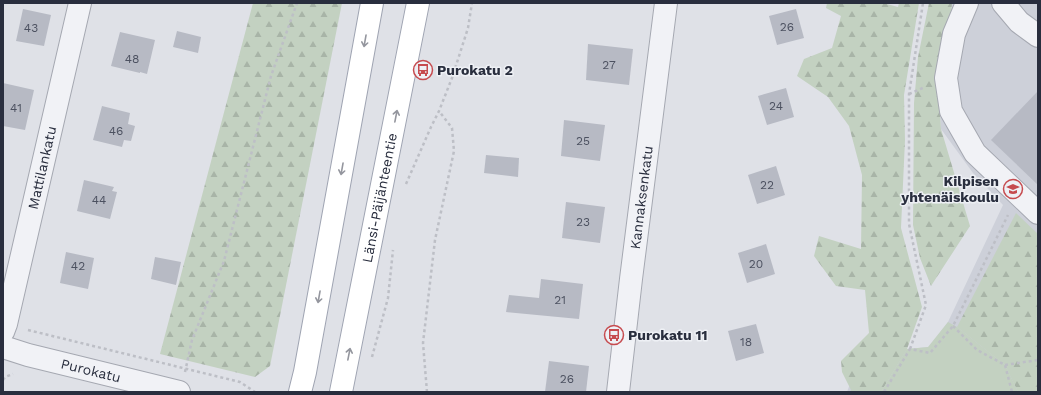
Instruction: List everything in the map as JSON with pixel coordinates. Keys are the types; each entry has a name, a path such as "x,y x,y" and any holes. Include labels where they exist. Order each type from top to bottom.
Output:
{"main road":[{"path":"300,392 305,372 372,3"},
{"name":"Länsi-Päijänteentie","path":"341,392 418,3"}],"street":[{"name":"Mattilankatu","path":"4,328 80,3"},
{"name":"Kannaksenkatu","path":"618,392 666,3"},
{"path":"966,3 954,34 946,78 952,111 975,153 1038,213"},
{"path":"1003,3 1019,22 1038,36"},
{"name":"Purokatu","path":"3,347 28,355 179,392"}],"path":[{"path":"186,369 192,340 224,261 271,76 297,3"},
{"name":"Länsi-Päijänteentie","path":"404,189 452,78 468,28 472,3"},
{"path":"884,392 910,349 926,305 909,224 909,94 923,3"},
{"path":"427,392 423,343 435,240 454,151 452,128 439,111"},
{"path":"910,349 930,353 953,326 1011,209"},
{"name":"Länsi-Päijänteentie","path":"370,363 388,298 394,246"},
{"path":"953,326 977,350 1005,365 1038,360"},
{"path":"4,328 240,382 255,392"},
{"path":"1005,365 1012,392"}],"shaded area":[{"name":"Kilpisen yhtenäiskoulu","path":"952,3 1038,3 1038,392 847,392 869,333 907,349 929,347 948,322 1003,205 973,173 941,129 937,76 951,16"}],"green space":[{"path":"253,3 342,3 270,366 255,377 160,354"},
{"path":"827,3 883,3 898,7 899,3 919,3 904,95 905,140 901,228 922,307 907,349 881,392 850,392 851,390 842,372 841,361 869,333 865,290 836,286 814,256 819,236 861,249 862,175 849,126 828,97 797,76 804,59 832,48 841,16 826,8"},
{"path":"929,3 952,3 951,16 937,76 941,129 970,226 931,286 920,258 913,225 914,103 918,57"},
{"path":"1016,213 1038,234 1038,392 1018,392 1005,365 957,327"},
{"path":"948,322 957,327 1005,365 1018,392 881,392 907,349 928,347"}],"building":[{"path":"23,9 51,15 44,46 16,41"},
{"path":"796,9 804,38 777,45 769,16"},
{"path":"177,31 201,37 198,53 173,47"},
{"path":"120,32 155,40 147,74 111,66"},
{"path":"588,44 633,49 629,85 586,80"},
{"path":"3,83 34,90 25,130 3,126"},
{"path":"786,88 794,117 767,125 758,96"},
{"name":"Kilpisen yhtenäiskoulu","path":"1038,91 1038,185 991,140"},
{"path":"102,106 130,113 128,124 135,126 131,141 124,140 122,147 93,140"},
{"path":"564,120 605,125 600,161 561,156"},
{"path":"486,155 519,158 518,177 484,173"},
{"path":"776,166 785,195 757,204 748,175"},
{"path":"84,180 114,187 112,191 117,192 110,219 77,211"},
{"path":"566,202 605,207 600,243 562,238"},
{"path":"766,244 775,274 747,283 738,253"},
{"path":"66,252 94,258 88,289 60,283"},
{"path":"155,257 181,262 176,285 151,279"},
{"path":"541,279 583,284 579,319 506,312 509,295 539,298"},
{"path":"756,324 764,353 736,361 728,331"},
{"path":"549,361 589,366 586,392 545,392"}],"place":[{"name":"Purokatu 2","path":"423,70"},
{"name":"Kilpisen yhtenäiskoulu","path":"1013,189"},
{"name":"Purokatu 11","path":"614,335"}]}
